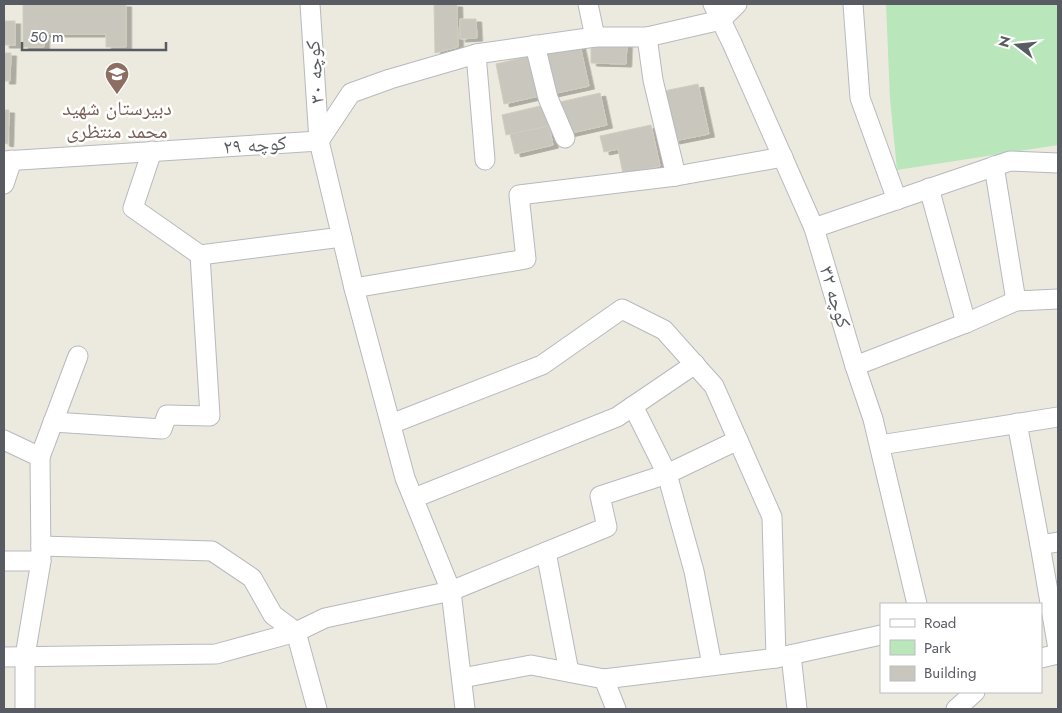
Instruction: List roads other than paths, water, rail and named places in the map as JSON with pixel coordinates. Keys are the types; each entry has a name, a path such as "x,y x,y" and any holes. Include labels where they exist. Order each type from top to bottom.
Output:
{"street":[{"name":"کوچه ۳۰","path":"310,4 319,141 354,288 405,478 451,591 465,709"},
{"path":"588,4 596,37"},
{"path":"319,141 351,92 390,79 476,54 596,37 647,37 738,4"},
{"path":"853,4 860,98 897,200"},
{"name":"کوچه ۳۲","path":"717,12 814,228 855,366 873,419 917,603"},
{"path":"647,37 653,80 676,176"},
{"path":"535,45 548,98 565,138"},
{"path":"476,54 485,160"},
{"name":"کوچه ۲۹","path":"8,160 319,141"},
{"path":"152,151 133,208 200,255 342,237"},
{"path":"354,288 526,259 519,195 676,176 783,157"},
{"path":"4,184 8,160"},
{"path":"814,228 1010,161 1058,163"},
{"path":"994,166 1016,301"},
{"path":"929,188 966,323"},
{"path":"53,422 162,429 167,415 210,416 200,255"},
{"path":"855,366 966,323 1016,301 1058,299"},
{"path":"391,424 542,365 622,309 664,330 714,386 772,517 783,656 797,709"},
{"path":"25,709 25,656 41,554 40,458 78,356"},
{"path":"414,498 617,417 695,364"},
{"path":"633,406 667,474 694,571 712,666"},
{"path":"880,445 1058,417"},
{"path":"1017,423 1049,543 1058,649"},
{"path":"4,440 40,458"},
{"path":"4,657 216,654 296,632 325,618 451,591 607,527 600,496 667,474 738,440"},
{"path":"4,561 41,554 212,550 252,578 273,615 296,632 317,709"},
{"path":"546,552 569,672"},
{"path":"462,678 531,665 604,679 783,656 880,635"},
{"path":"1042,658 1058,654"},
{"path":"604,679 616,709"},
{"path":"956,709 974,693"}],"place":[{"name":"دبیرستان شهید محمد منتظری","path":"117,95"}]}
